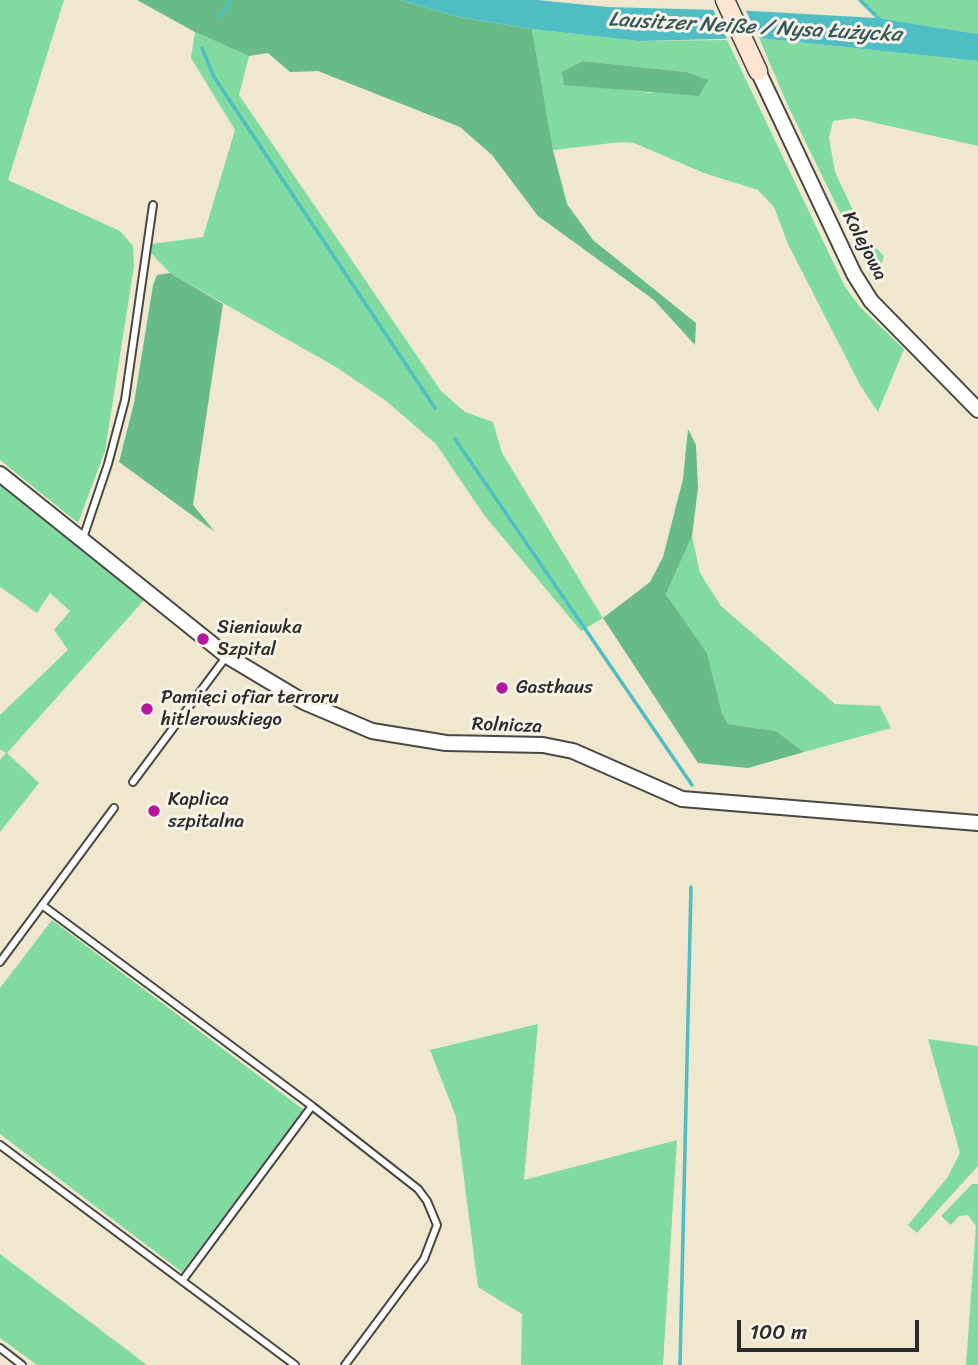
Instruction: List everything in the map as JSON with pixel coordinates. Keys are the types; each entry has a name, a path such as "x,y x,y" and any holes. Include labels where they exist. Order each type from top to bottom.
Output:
{"main road":[{"path":"725,0 758,71"}],"street":[{"name":"Kolejowa","path":"758,71 854,274 871,301 978,410"},
{"name":"Rolnicza","path":"0,474 227,656 304,702 372,731 446,743 543,745 573,751 682,799 978,823"}],"lane":[{"path":"82,542 108,464 125,400 153,205"},
{"path":"133,782 227,656"},
{"path":"0,962 114,808"},
{"path":"42,905 312,1106 418,1189 433,1212 437,1226 424,1259 345,1365"},
{"path":"182,1281 312,1106"},
{"path":"0,1145 295,1365"},
{"path":"0,1348 22,1365"}],"green space":[{"path":"0,0 64,0 8,180 120,231 133,246 134,266 105,451 78,523 0,460"},
{"path":"137,0 400,0 459,17 532,29 553,150 567,204 593,240 696,323 695,345 654,300 538,216 492,155 460,127 318,71 290,72 268,53 249,56 195,32"},
{"path":"861,0 978,0 978,34 880,19"},
{"path":"532,29 639,41 727,40 845,287 860,307 904,349 878,412 860,385 788,244 774,207 758,190 704,173 634,143 621,142 553,150","holes":["583,61 686,72 652,93 608,88"]},
{"path":"195,32 249,56 239,95 441,391 465,412 493,422 502,453 603,618 581,631 484,515 436,444 385,400 336,367 170,273 151,253 152,244 203,237 235,130 191,58"},
{"path":"759,38 978,61 978,146 854,118 833,121 829,138 835,172 866,238 884,256 875,284 788,106"},
{"path":"583,61 686,72 708,80 699,96 564,85 562,72"},
{"path":"170,273 223,304 193,505 215,532 119,462 134,403 153,285 157,275"},
{"path":"688,429 696,445 698,488 692,536 666,594 707,653 722,713 728,724 776,731 804,752 748,768 698,763 603,618 650,582 663,557 683,479"},
{"path":"0,480 145,599 7,753 39,783 0,832 0,760 6,753 0,749 0,715 68,650 54,630 70,611 50,593 37,613 0,587"},
{"path":"692,536 700,573 721,606 835,704 880,706 891,728 804,752 776,731 728,724 722,713 707,653 666,594"},
{"path":"52,920 304,1110 182,1272 0,1134 0,988"},
{"path":"538,1024 524,1180 677,1140 663,1365 521,1365 522,1314 478,1287 456,1117 430,1050"},
{"path":"928,1039 978,1046 978,1166 917,1233 908,1225 947,1178 960,1153"},
{"path":"972,1184 978,1184 978,1365 966,1365 976,1226 968,1215 959,1216 951,1225 941,1216"},
{"path":"0,1254 147,1365 37,1365 0,1338"}],"water":[{"name":"Lausitzer Neiße / Nysa Łużycka","path":"400,0 537,0 608,7 876,18 978,34 978,61 759,38 639,41 532,29 459,17"}],"pier":[{"path":"712,7 744,7 761,41 729,43"}],"waterway":[{"path":"220,18 230,0"},
{"name":"Lausitzer Neiße / Nysa Łużycka","path":"860,0 881,21"},
{"path":"202,48 214,77 435,408"},
{"path":"455,439 692,785"},
{"path":"680,1365 691,887"}],"place":[{"name":"Sieniawka Szpital","path":"203,639"},
{"name":"Gasthaus","path":"502,688"},
{"name":"Pamięci ofiar terroru hitlerowskiego","path":"147,709"},
{"name":"Kaplica szpitalna","path":"154,811"}]}
